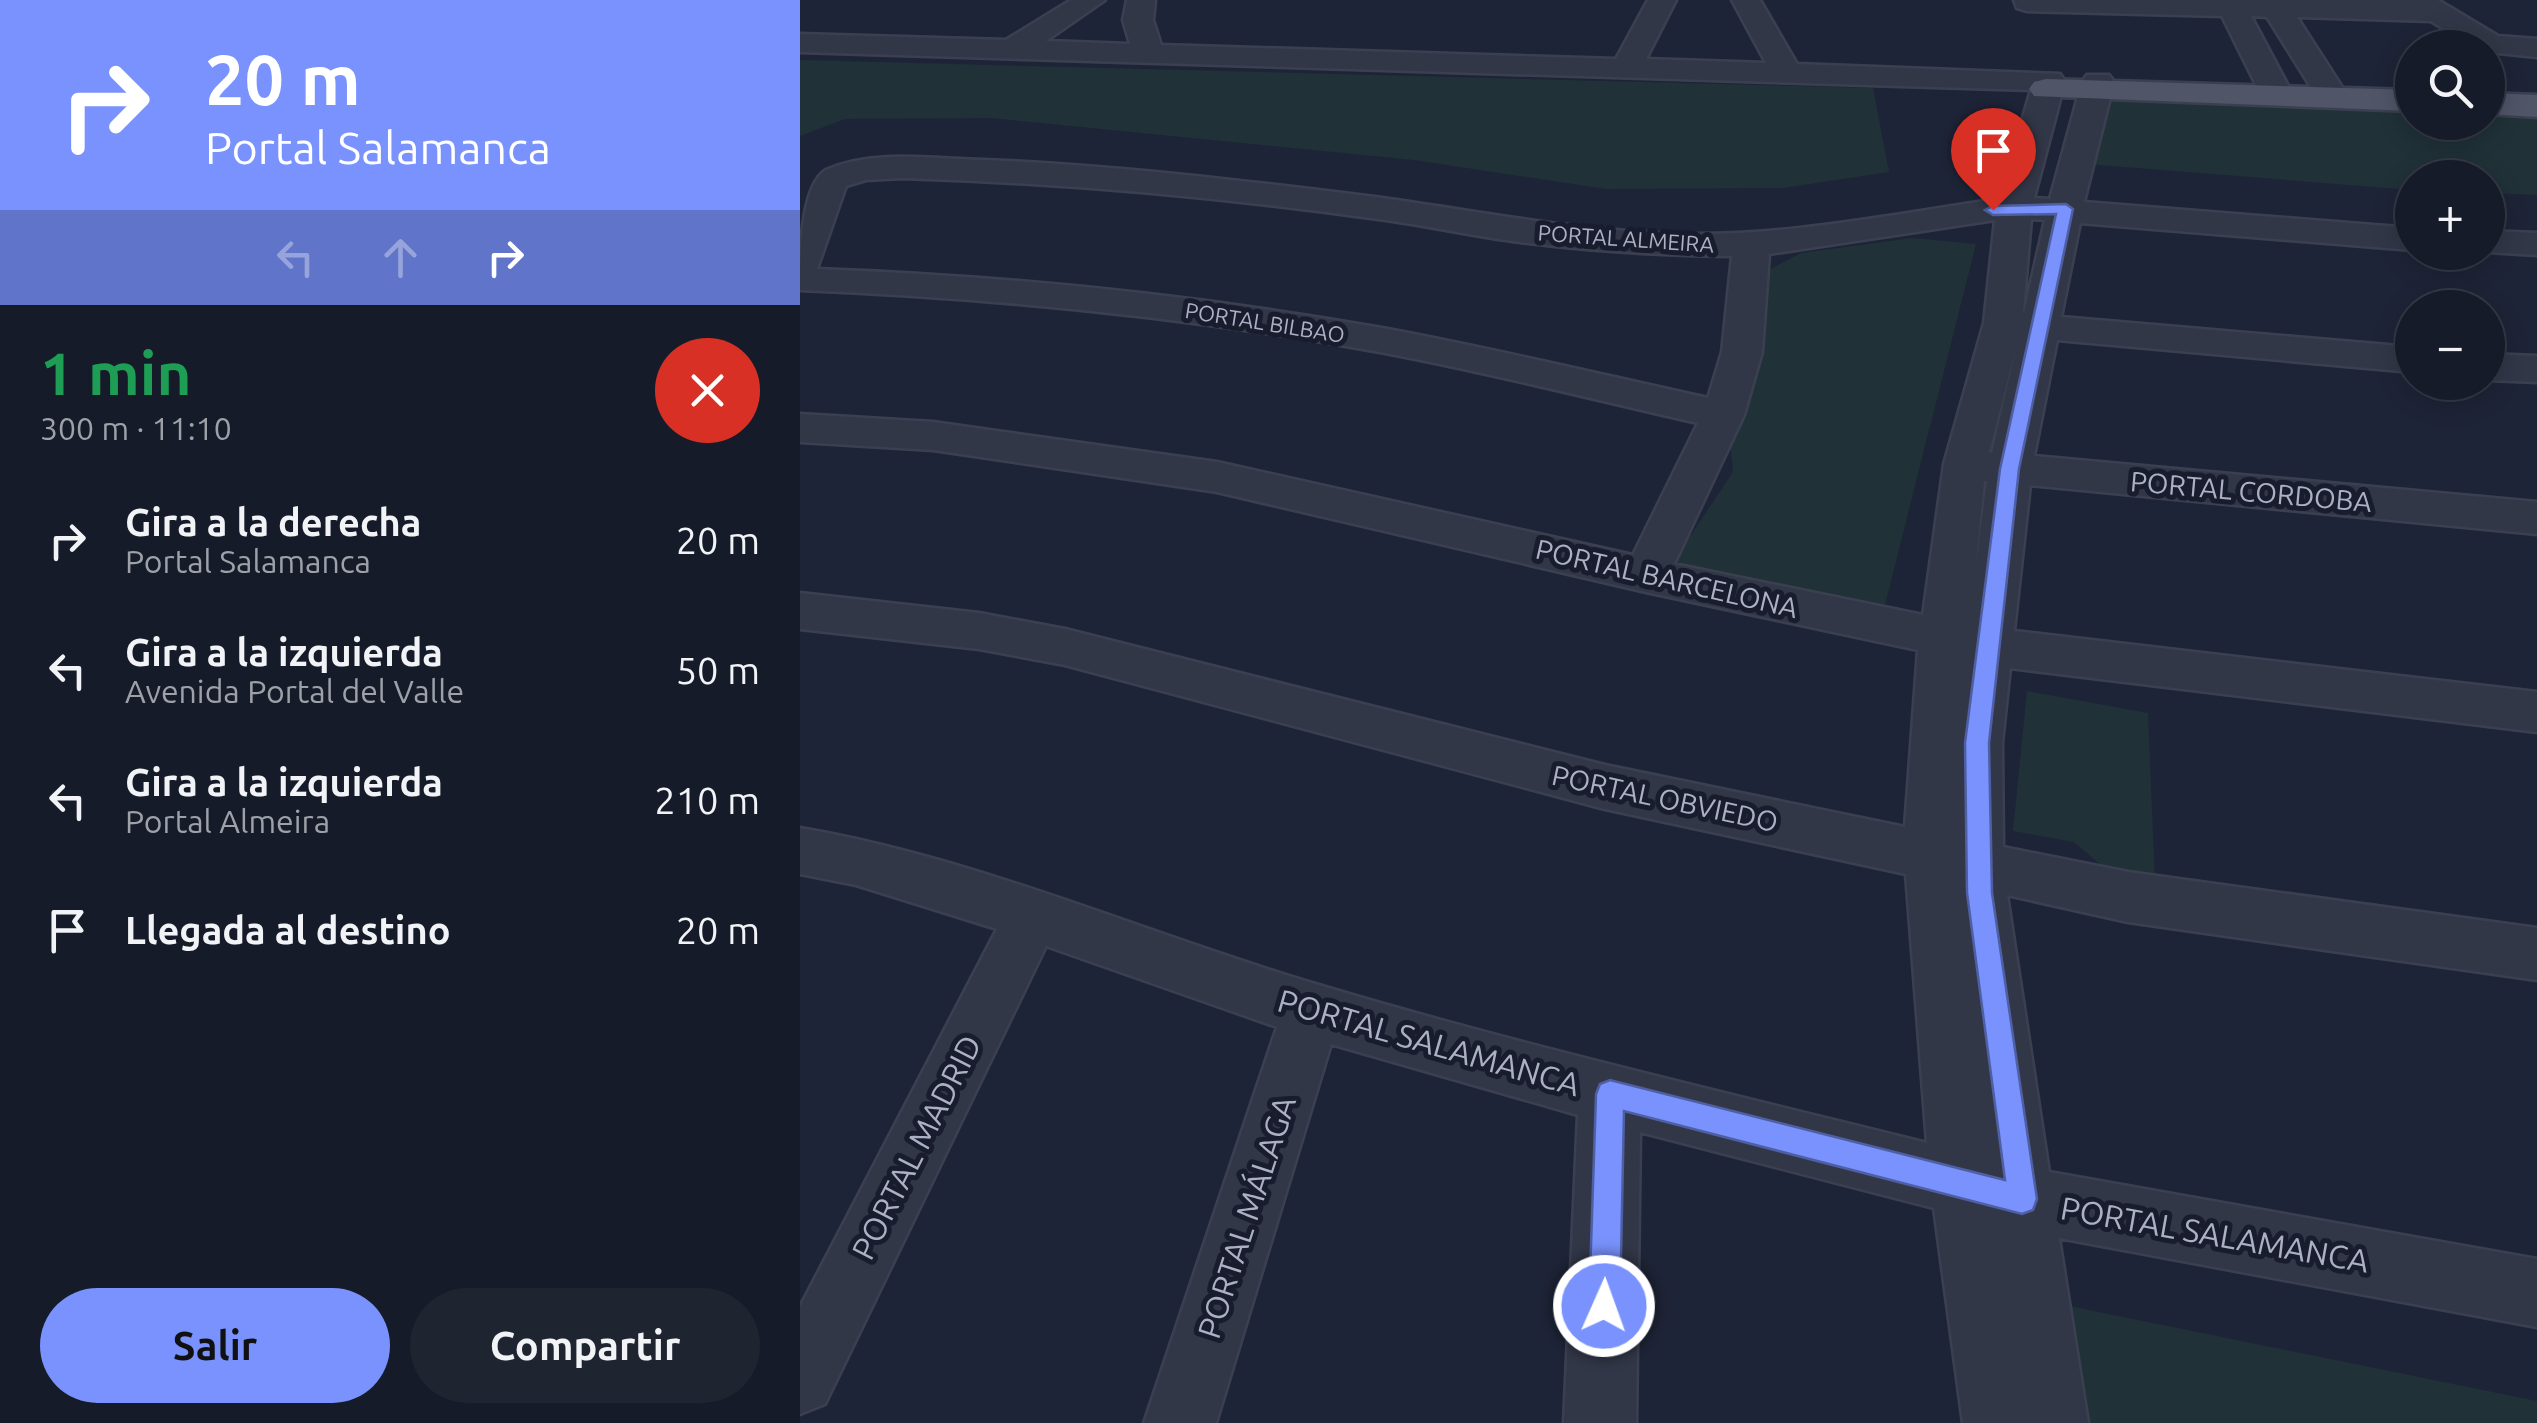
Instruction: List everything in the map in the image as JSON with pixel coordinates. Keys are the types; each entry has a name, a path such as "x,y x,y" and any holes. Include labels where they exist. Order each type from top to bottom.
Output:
{"main road":[{"path":"2072,86 2395,92"},
{"path":"2330,94 2395,100"},
{"path":"2505,95 2537,96"},
{"path":"2505,105 2537,106"}],"street":[{"path":"1627,67 1662,0"},
{"path":"1746,0 1787,72"},
{"path":"2030,10 2183,3 2277,9 2426,6 2492,44 2537,48"},
{"path":"1013,49 1088,4 1139,4 1149,53"},
{"path":"2232,8 2275,92"},
{"path":"2277,9 2330,94"},
{"path":"803,33 1013,49 1787,72 2072,86"},
{"path":"2022,325 2014,207 2072,86"},
{"path":"1999,1423 1962,1183 1944,960 1954,860 1977,743 1967,642 1987,466 2022,325 2066,209 2072,86"},
{"name":"PORTAL ALMEIRA","path":"823,182 902,168 1028,172 1377,208 1572,236 1751,246 2014,207 2395,237"},
{"path":"800,267 823,182"},
{"path":"2505,243 2537,244"},
{"path":"1646,576 1723,415 1745,336 1751,246"},
{"name":"PORTAL BILBAO","path":"800,279 950,284 1069,295 1259,321 1441,352 1723,415"},
{"path":"2022,325 2395,358"},
{"path":"2505,368 2537,369"},
{"name":"PORTAL BARCELONA","path":"800,428 948,438 1218,477 1646,576 1967,642 2537,712"},
{"name":"PORTAL CORDOBA","path":"1987,466 2537,518"},
{"name":"PORTAL OBVIEDO","path":"800,611 980,631 1066,647 1605,786 2128,897 2537,954"},
{"name":"PORTAL SALAMANCA","path":"800,851 856,861 1033,915 1312,1011 1610,1094 2022,1199 2537,1293"},
{"path":"1954,860 2022,1199 2052,1423"},
{"name":"PORTAL MADRID","path":"800,1379 1033,915"},
{"name":"PORTAL MÁLAGA","path":"1180,1423 1312,1011"},
{"path":"1600,1423 1610,1094"}],"shaded area":[{"path":"800,60 1873,88 1889,172 1783,188 1606,189 1414,160 991,118 845,119 800,136"},
{"path":"2109,93 2395,107 2395,140 2505,140 2505,113 2537,114 2537,195 2505,194 2505,160 2395,160 2395,189 2087,164"},
{"path":"1912,238 1976,244 1884,609 1669,568 1733,472 1729,431 1759,275 1801,253"},
{"path":"2027,691 2148,713 2155,881 2109,872 2074,842 2013,831"},
{"path":"2059,1304 2537,1401 2537,1423 2074,1423"}],"route":[{"path":"1604,1306 1610,1094 2022,1199 1976,865 1977,743 2010,469 2066,209 1993,210"}]}
